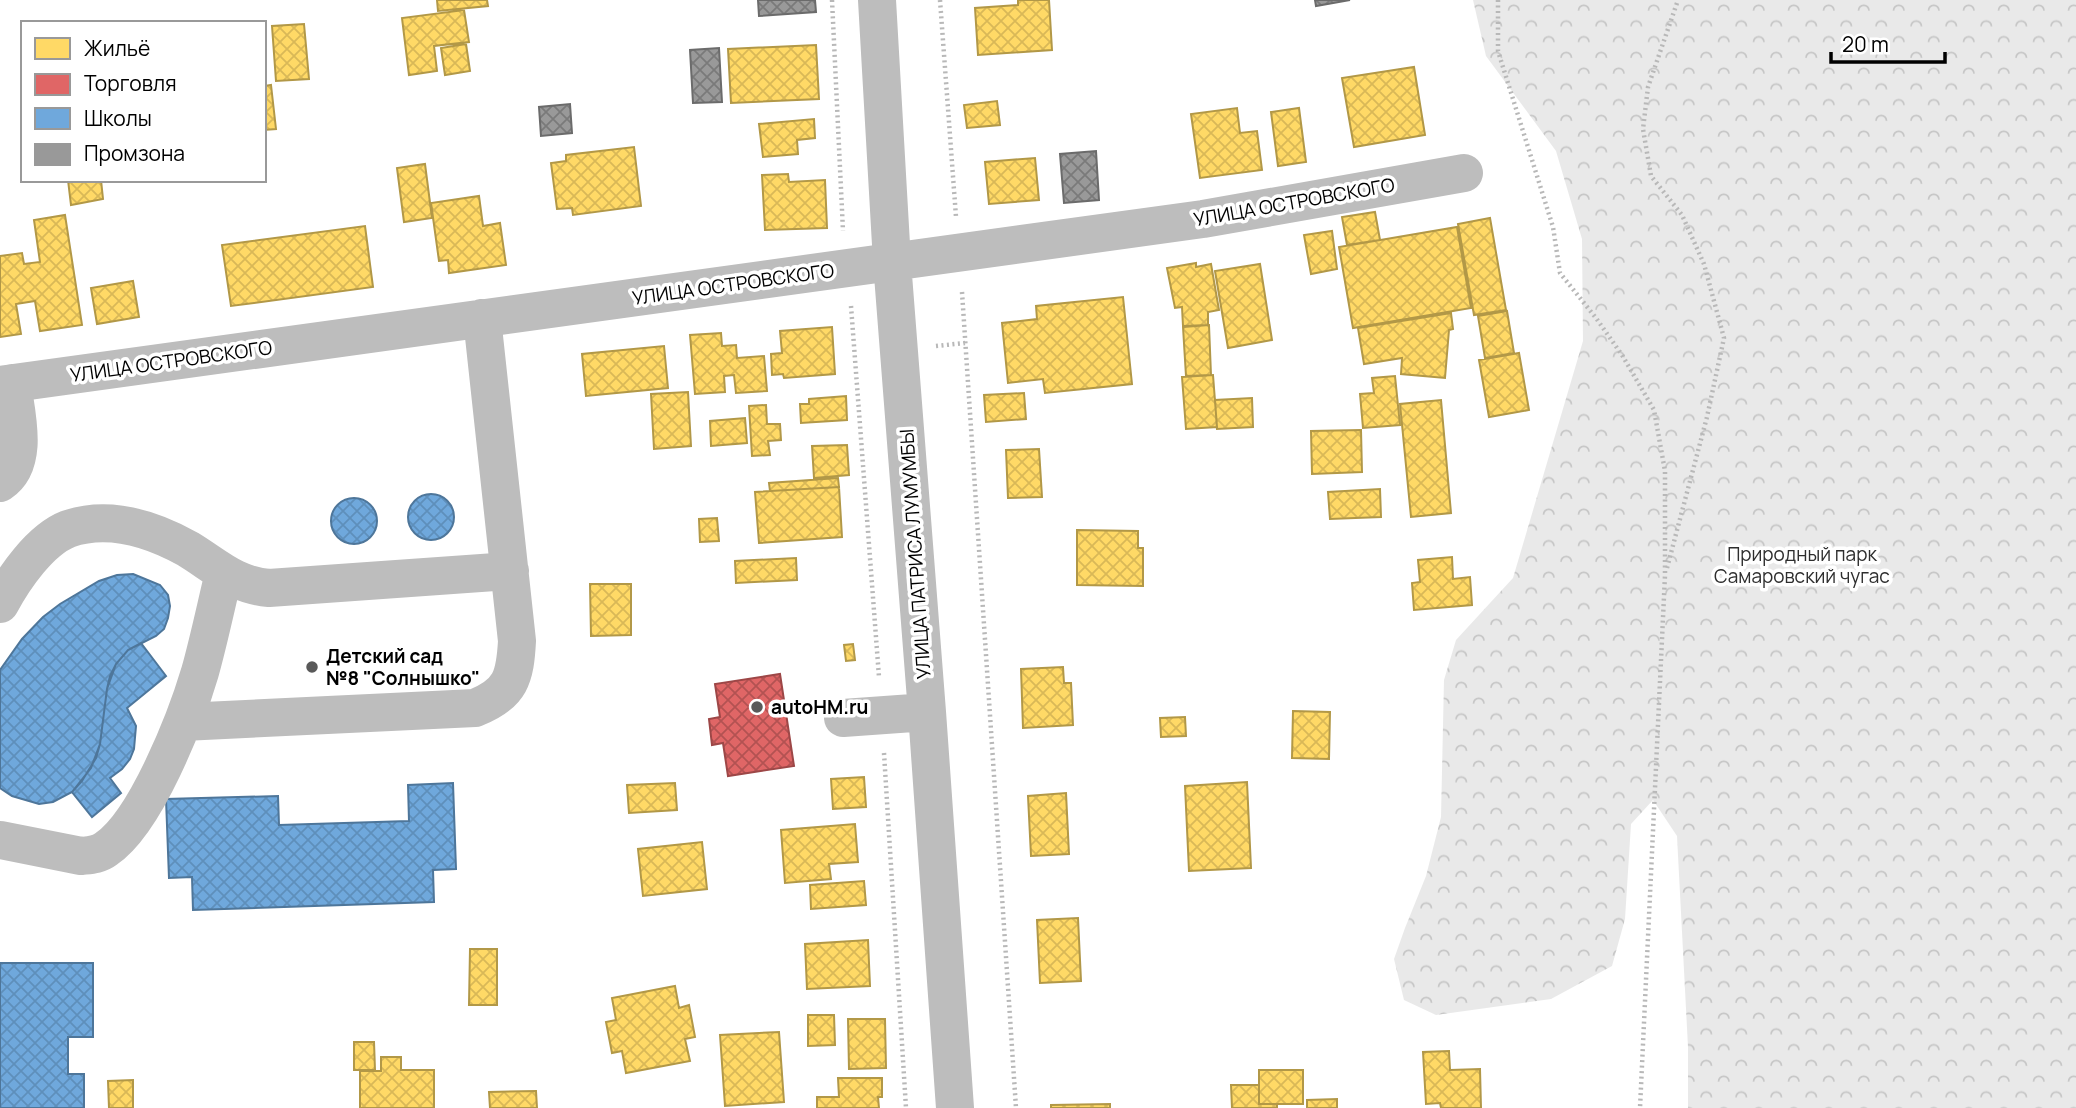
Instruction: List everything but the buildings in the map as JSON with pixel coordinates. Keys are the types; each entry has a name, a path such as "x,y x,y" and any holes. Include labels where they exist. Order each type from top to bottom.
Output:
{"street":[{"name":"УЛИЦА ПАТРИСА ЛУМУМБЫ","path":"877,0 892,262 928,712 955,1108"},
{"name":"УЛИЦА ОСТРОВСКОГО","path":"6,384 1203,219 1464,173"},
{"path":"183,722 475,708 491,702 505,691 516,663 517,640 482,318"},
{"path":"0,483 13,469 19,450 6,384"},
{"path":"0,604 11,584 48,541 67,530 95,524 117,524 144,529 189,551 240,583 253,587 510,571"},
{"path":"0,840 81,856 94,855 106,849 122,835 160,774 183,722 200,672 224,573"},
{"path":"843,718 928,712"}],"path":[{"path":"832,0 843,231 882,715 906,1108"},
{"path":"940,0 1016,1108"},
{"path":"1498,0 1498,51 1553,227 1560,273 1622,355 1654,410 1665,471 1665,575 1640,1108"},
{"path":"1665,575 1707,417 1724,338 1704,264 1682,215 1651,176 1643,129 1648,87 1678,0"}],"green space":[{"name":"Природный парк Самаровский чугас","path":"1473,0 2076,0 2076,1108 1688,1108 1688,1047 1677,836 1653,800 1631,824 1625,919 1612,966 1551,999 1436,1015 1404,1000 1394,959 1426,876 1441,817 1444,680 1456,640 1513,578 1583,341 1582,239 1556,151 1486,56"}],"place":[{"name":"Детский сад №8 \"Солнышко\"","path":"312,667"},
{"name":"autoHM.ru","path":"757,707"}]}
